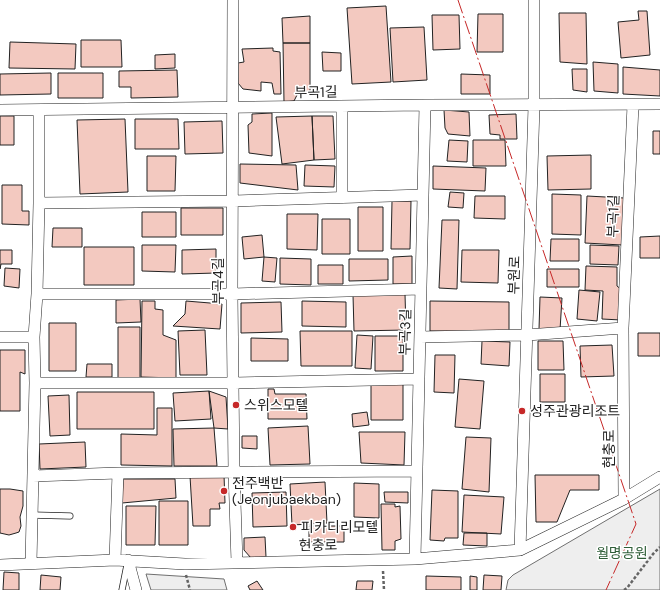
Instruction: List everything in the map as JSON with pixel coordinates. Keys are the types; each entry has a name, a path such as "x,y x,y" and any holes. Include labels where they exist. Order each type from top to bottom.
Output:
{"street":[{"name":"부곡4길","path":"233,0 232,108 234,201 232,294 234,472 237,562"},
{"name":"부원로","path":"520,550 534,106 534,0"},
{"name":"부곡1길","path":"0,110 660,104"},
{"name":"부곡3길","path":"415,559 425,105"},
{"name":"부곡1길","path":"623,328 633,105"},
{"path":"342,107 342,198"},
{"path":"31,563 35,383 34,337 37,294 39,203 39,110"},
{"path":"39,203 234,201 423,195"},
{"path":"37,294 232,294 421,289"},
{"path":"420,337 527,335 623,328"},
{"name":"현충로","path":"623,328 624,499"},
{"path":"0,337 34,337"},
{"path":"35,383 234,383 419,379"},
{"path":"33,476 118,473 417,471"},
{"path":"115,560 118,473"},
{"name":"현충로","path":"0,564 115,560 185,564 415,559 520,550 624,499 660,477"},
{"path":"128,560 136,590"}],"lane":[{"path":"32,515 70,516"},
{"path":"122,590 128,560"}],"path":[{"path":"624,590 660,547"},
{"path":"384,590 384,566 390,559"},
{"path":"185,564 190,590"}],"green space":[{"name":"월명공원","path":"660,489 660,590 506,590 508,580 513,575"},
{"path":"146,574 224,579 227,590 151,590"}],"building":[{"path":"386,6 391,82 352,84 347,8"},
{"path":"638,11 647,11 650,55 621,58 618,22 639,20"},
{"path":"559,13 586,13 587,64 560,62"},
{"path":"478,14 503,14 503,52 477,52"},
{"path":"432,15 459,15 460,49 433,50"},
{"path":"310,16 310,43 283,43 282,18"},
{"path":"424,27 427,80 393,82 390,28"},
{"path":"81,40 121,40 122,67 81,67"},
{"path":"10,42 76,44 75,69 9,68"},
{"path":"283,43 310,43 310,92 298,93 294,101 284,102"},
{"path":"273,48 273,51 280,52 281,94 274,94 272,83 261,82 261,91 243,89 238,83 238,63 244,62 242,49"},
{"path":"322,52 341,53 341,71 323,71"},
{"path":"175,54 175,68 155,69 155,55"},
{"path":"593,62 618,64 618,93 594,91"},
{"path":"623,67 660,70 660,96 623,94"},
{"path":"572,69 587,69 587,92 573,90"},
{"path":"177,70 178,97 131,98 131,87 119,87 119,71"},
{"path":"51,73 51,94 0,95 0,74"},
{"path":"58,73 103,73 103,98 58,98"},
{"path":"461,74 490,75 490,94 461,94"},
{"path":"444,110 469,112 470,136 448,134 445,128"},
{"path":"272,113 272,156 249,153 248,125 252,122 252,114"},
{"path":"516,114 517,139 500,139 500,135 490,134 489,115"},
{"path":"0,116 14,116 14,145 0,145"},
{"path":"312,116 333,116 335,159 314,160"},
{"path":"312,116 314,160 282,164 276,117"},
{"path":"125,119 128,192 80,194 77,120"},
{"path":"135,119 178,119 179,149 135,149"},
{"path":"222,121 223,153 185,154 184,122"},
{"path":"653,131 660,131 660,154 653,154"},
{"path":"449,140 468,141 467,162 447,161"},
{"path":"473,140 505,140 506,166 473,166"},
{"path":"591,155 591,189 548,190 547,156"},
{"path":"147,156 176,156 175,191 147,191"},
{"path":"240,164 296,165 298,190 240,183"},
{"path":"305,165 335,166 334,187 304,186"},
{"path":"433,166 486,168 485,191 433,189"},
{"path":"2,185 22,185 22,211 29,211 29,225 2,224"},
{"path":"450,192 464,193 463,208 448,207"},
{"path":"552,194 581,195 581,235 552,234"},
{"path":"475,196 505,196 505,219 474,218"},
{"path":"587,196 624,198 622,245 585,243"},
{"path":"392,201 411,201 410,249 391,249"},
{"path":"358,207 383,207 383,251 358,251"},
{"path":"181,208 223,208 223,235 181,235"},
{"path":"142,212 176,212 176,237 142,237"},
{"path":"287,214 318,214 317,250 287,249"},
{"path":"322,219 350,219 350,254 322,254"},
{"path":"442,220 459,220 457,289 439,288"},
{"path":"53,228 82,228 82,247 52,247"},
{"path":"262,235 264,257 244,259 242,237"},
{"path":"660,236 660,258 640,258 640,237"},
{"path":"551,239 579,239 579,261 550,261"},
{"path":"142,245 176,245 175,272 142,271"},
{"path":"590,245 619,246 618,265 590,264"},
{"path":"84,247 134,247 134,285 84,285"},
{"path":"216,249 216,273 182,274 182,250"},
{"path":"0,250 12,250 12,264 1,264 0,269"},
{"path":"462,250 499,250 498,283 461,282"},
{"path":"412,256 412,284 393,284 393,257"},
{"path":"264,257 277,258 275,282 262,281"},
{"path":"280,258 311,259 311,285 280,284"},
{"path":"349,259 388,259 388,280 349,281"},
{"path":"318,265 343,265 343,284 318,284"},
{"path":"586,266 617,267 617,286 622,290 621,320 602,319 603,291 585,290"},
{"path":"5,268 20,269 19,288 4,286"},
{"path":"547,269 579,269 579,287 547,287"},
{"path":"579,290 600,292 597,321 577,319"},
{"path":"405,294 406,330 354,331 353,295"},
{"path":"540,297 562,298 560,330 539,329"},
{"path":"140,299 141,322 116,323 116,300"},
{"path":"142,301 155,301 155,309 163,310 163,335 176,340 176,378 141,377"},
{"path":"186,301 222,304 220,329 173,326 185,314"},
{"path":"302,301 346,302 346,327 302,326"},
{"path":"430,301 509,302 509,332 430,331"},
{"path":"281,302 282,332 241,333 241,303"},
{"path":"49,323 76,323 76,371 49,371"},
{"path":"118,327 140,327 140,378 118,378"},
{"path":"205,330 207,375 180,375 178,331"},
{"path":"300,331 352,331 352,366 301,366"},
{"path":"638,333 660,333 660,356 638,356"},
{"path":"357,335 373,336 371,369 355,368"},
{"path":"375,336 403,336 403,371 375,371"},
{"path":"251,338 288,339 288,361 251,361"},
{"path":"482,341 510,342 509,366 481,364"},
{"path":"538,341 563,341 564,370 538,370"},
{"path":"612,345 614,376 581,377 580,346"},
{"path":"0,350 25,350 25,374 20,372 20,411 0,411"},
{"path":"435,355 455,355 454,393 434,392"},
{"path":"87,364 112,364 112,377 86,377"},
{"path":"540,374 565,374 565,402 540,402"},
{"path":"459,379 484,381 480,429 455,427"},
{"path":"371,383 403,383 403,420 371,420"},
{"path":"268,389 274,389 275,394 306,394 307,419 268,419"},
{"path":"209,391 211,419 175,421 173,393"},
{"path":"209,391 226,397 228,429 214,428"},
{"path":"77,392 154,392 154,429 77,429"},
{"path":"69,395 70,435 50,436 48,396"},
{"path":"157,408 172,408 172,466 121,465 121,434 157,435"},
{"path":"367,412 369,425 353,427 352,414"},
{"path":"308,426 310,464 270,465 268,428"},
{"path":"214,428 217,466 174,466 173,429"},
{"path":"359,432 405,432 404,465 361,463"},
{"path":"242,436 257,436 257,449 242,448"},
{"path":"466,437 491,438 489,492 462,489"},
{"path":"85,442 86,467 40,469 39,444"},
{"path":"224,475 225,503 219,503 220,509 210,509 210,526 193,526 190,476"},
{"path":"535,475 599,475 599,490 570,490 557,522 536,522"},
{"path":"123,479 175,479 176,498 122,503"},
{"path":"325,482 327,523 292,525 290,484"},
{"path":"354,483 379,484 379,518 354,517"},
{"path":"0,489 23,491 23,506 20,517 21,526 19,532 9,535 0,533"},
{"path":"432,490 458,491 458,538 445,538 444,541 430,540"},
{"path":"286,492 287,526 253,527 252,493"},
{"path":"384,492 408,492 408,503 385,502"},
{"path":"464,495 504,497 501,534 462,532"},
{"path":"159,501 188,501 188,545 159,545"},
{"path":"381,504 395,504 395,507 400,506 401,539 395,541 395,550 382,550"},
{"path":"126,506 156,506 155,545 126,545"},
{"path":"309,526 344,526 344,542 309,542"},
{"path":"464,533 487,533 487,546 463,545"},
{"path":"265,537 266,557 251,558 244,550 244,538"},
{"path":"4,572 19,573 19,590 3,590"},
{"path":"41,575 61,577 60,590 40,590"},
{"path":"484,575 502,576 501,590 483,590"},
{"path":"426,576 461,577 461,590 426,590"},
{"path":"470,576 477,577 477,590 470,590"},
{"path":"257,581 263,590 250,590 248,586"},
{"path":"357,581 373,581 372,590 356,590"}],"power":[{"path":"458,0 636,524 606,590"}],"place":[{"name":"스위스모텔","path":"236,405"},
{"name":"성주관광리조트","path":"522,411"},
{"name":"전주백반 (Jeonjubaekban)","path":"224,491"},
{"name":"피카디리모텔","path":"293,527"}]}
